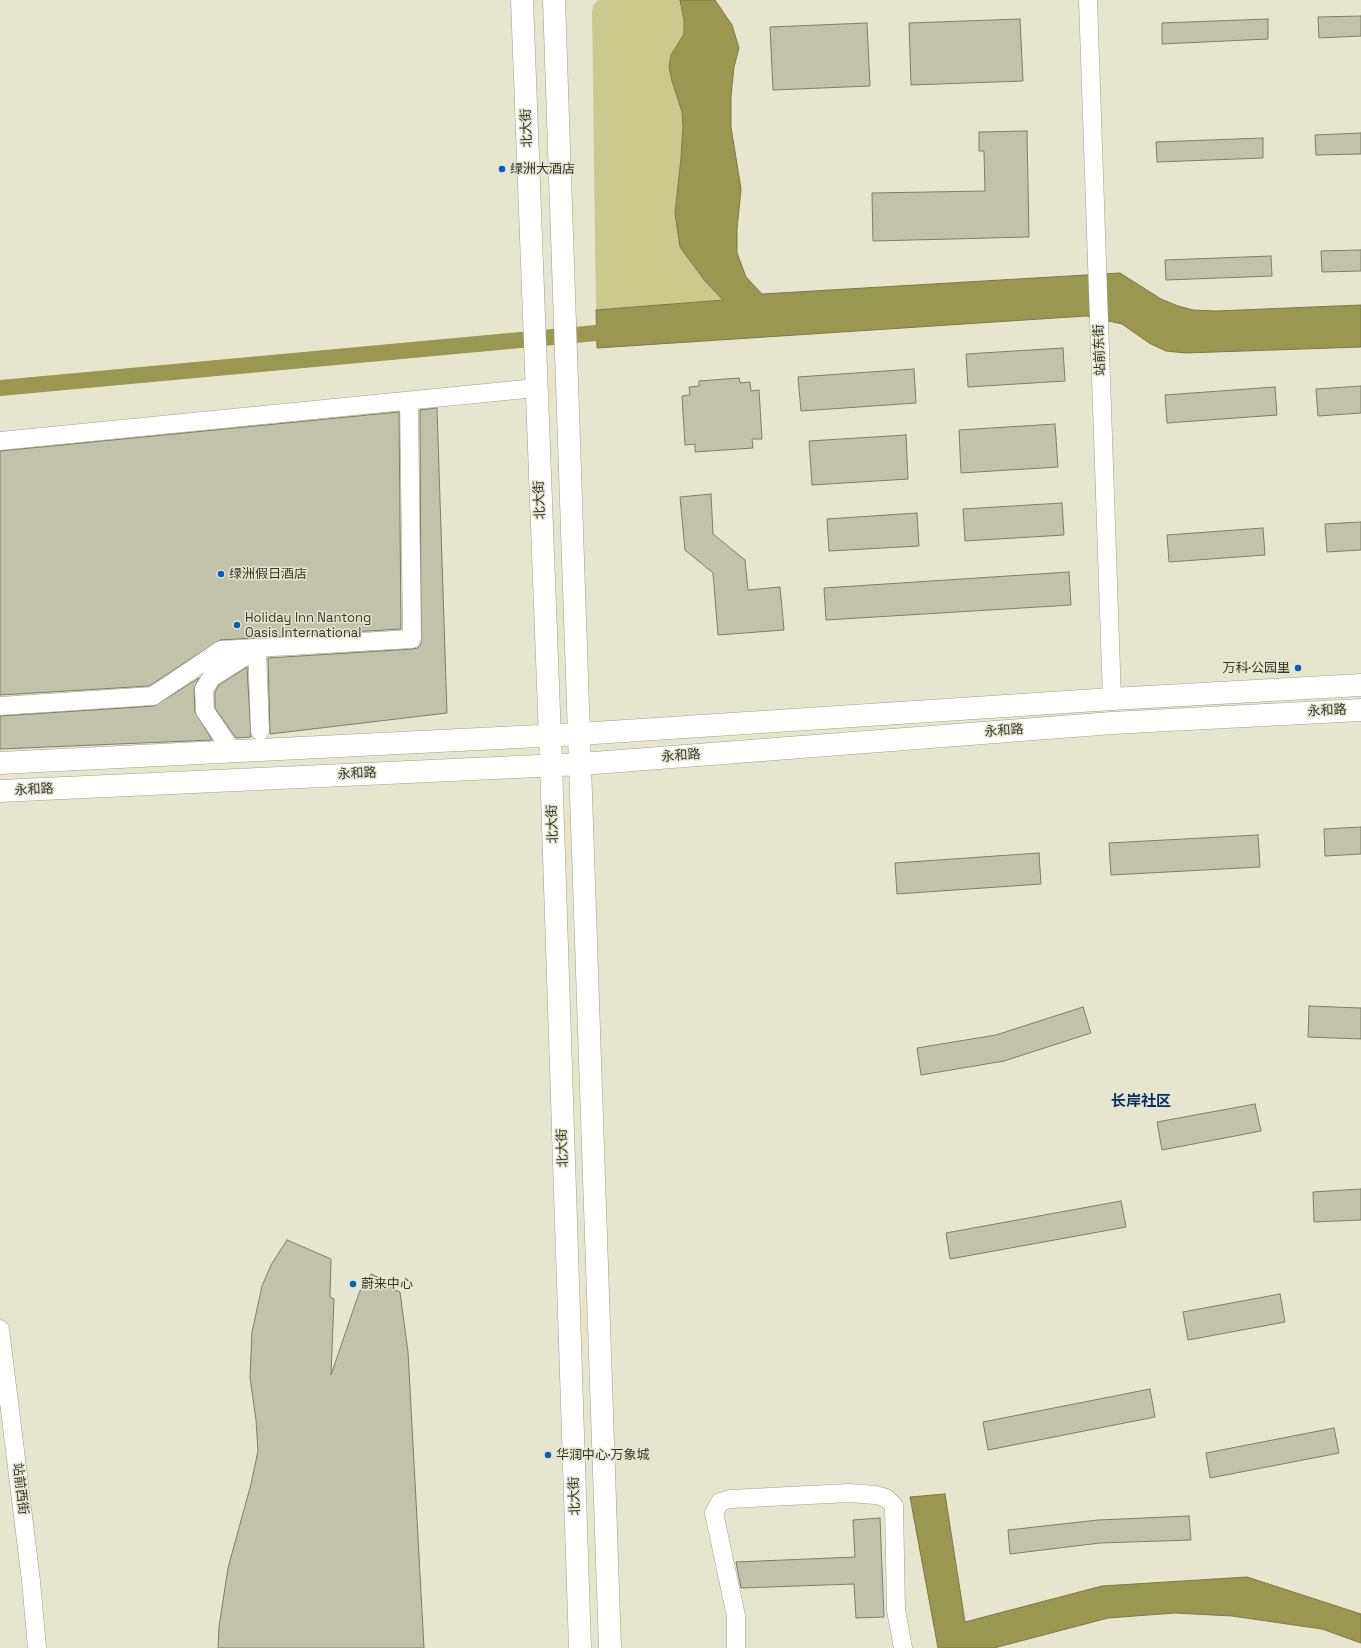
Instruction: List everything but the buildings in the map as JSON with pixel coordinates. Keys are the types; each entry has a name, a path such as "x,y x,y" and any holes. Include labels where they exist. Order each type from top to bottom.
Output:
{"main road":[{"name":"北大街","path":"522,0 551,764 580,1648"},
{"path":"554,0 610,1648"},
{"name":"永和路","path":"0,763 579,734 1112,699 1361,685"},
{"name":"永和路","path":"0,791 551,764 581,764 1112,723 1361,710"}],"street":[{"name":"站前东街","path":"1088,0 1112,699"},
{"path":"0,441 536,388"},
{"path":"0,706 153,696 221,650 412,639 409,401"},
{"path":"258,648 260,731"},
{"path":"232,751 205,711 204,689 212,677 258,648"},
{"name":"站前西街","path":"0,1329 31,1581 37,1648"},
{"path":"736,1648 736,1616 714,1513 720,1502 730,1499 849,1493 876,1494 886,1498 894,1506 896,1610 903,1648"}],"shaded area":[{"path":"598,0 680,0 684,20 684,34 671,55 669,67 682,112 683,126 675,213 705,281 724,300 596,310 592,12 593,6"},
{"path":"680,0 715,0 732,25 739,48 734,67 731,96 731,127 741,189 737,229 737,253 746,277 762,294 1120,273 1161,299 1193,310 1216,311 1361,305 1361,347 1185,353 1166,351 1149,343 1122,324 1086,316 597,348 596,310 723,300 705,281 680,247 675,213 683,126 682,112 669,67 671,55 684,34 684,20"},
{"path":"945,1494 965,1622 1102,1586 1247,1577 1361,1614 1361,1643 1322,1629 1232,1616 1175,1613 1108,1618 994,1648 938,1648 910,1497"}],"waterway":[{"path":"0,388 618,331"}],"place":[{"name":"绿洲大酒店","path":"502,169"},
{"name":"绿洲假日酒店","path":"221,574"},
{"name":"Holiday Inn Nantong Oasis International","path":"237,625"},
{"name":"万科·公园里","path":"1298,668"},
{"name":"蔚来中心","path":"353,1284"},
{"name":"华润中心·万象城","path":"548,1455"}],"district":[{"name":"长岸社区","path":"1141,1102"}]}
